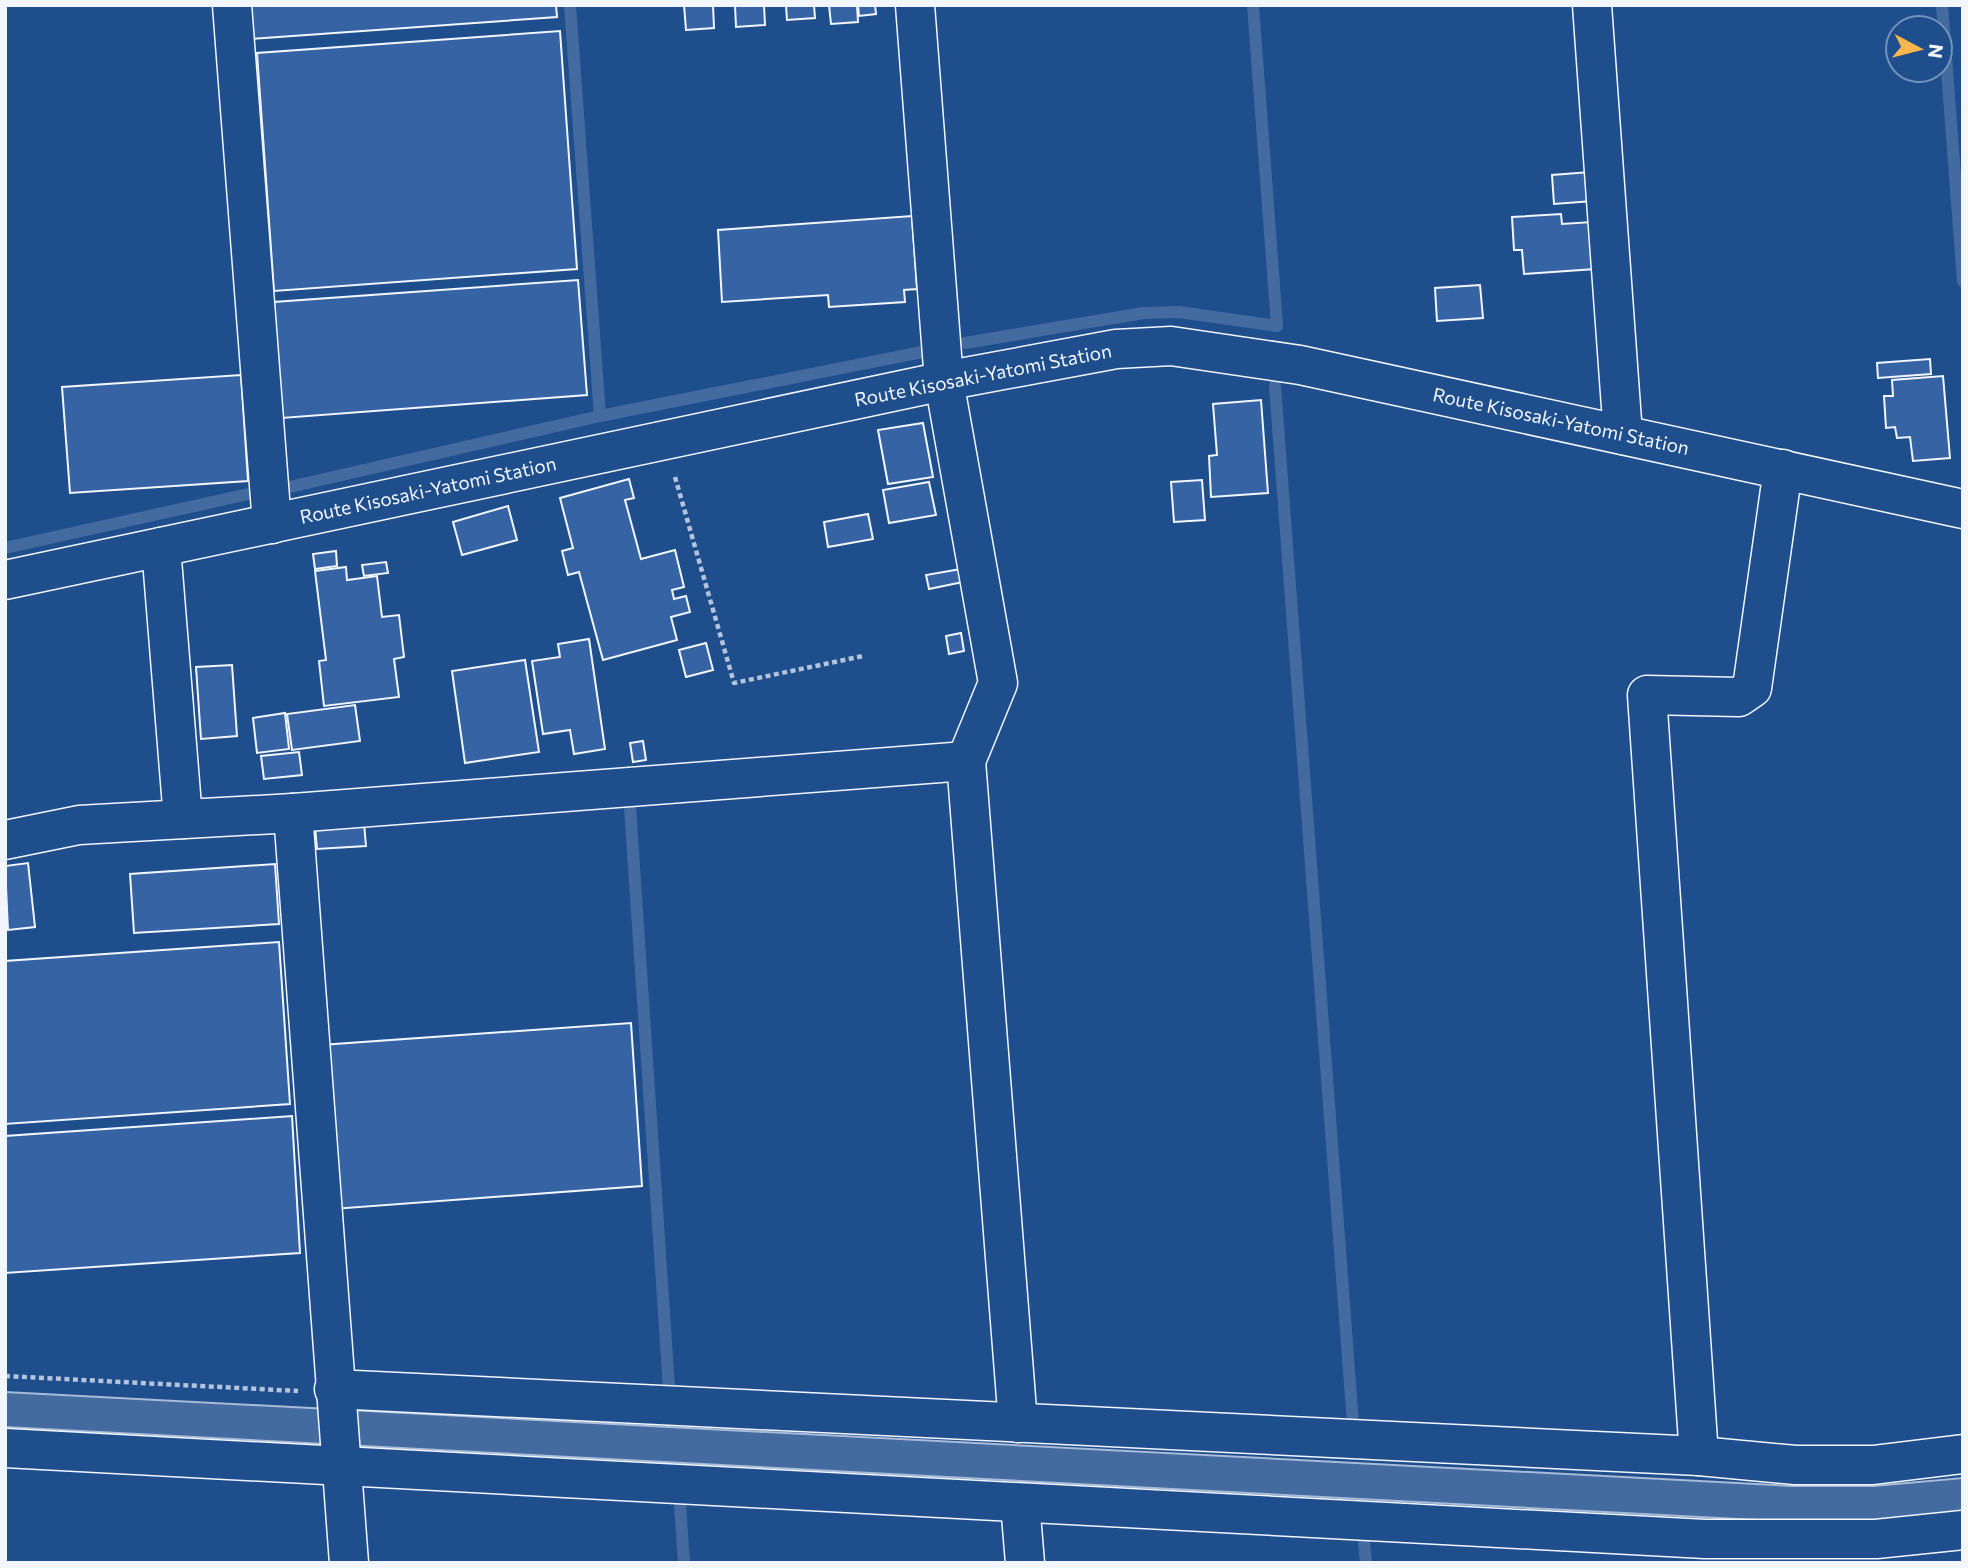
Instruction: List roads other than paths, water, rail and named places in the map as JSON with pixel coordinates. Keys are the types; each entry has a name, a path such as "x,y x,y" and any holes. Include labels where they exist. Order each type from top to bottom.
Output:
{"street":[{"path":"232,5 272,524"},
{"path":"915,5 944,382 998,683 966,761 1018,1423"},
{"path":"1592,5 1623,435"},
{"name":"Route Kisosaki-Yatomi Station","path":"5,580 944,382 1116,349 1171,346 1300,365 1963,509"},
{"path":"1699,1456 1647,695 1739,697 1752,688 1783,469"},
{"path":"161,547 183,819"},
{"path":"5,840 79,825 293,813 966,761"},
{"path":"293,813 349,1563"},
{"path":"335,1394 1699,1456 1795,1465 1873,1465 1963,1454"},
{"path":"5,1448 1020,1503 1706,1551 1963,1530"},
{"path":"1020,1503 1025,1563"}],"water":[{"path":"5,1392 1793,1486 1873,1486 1963,1478 1963,1513 1875,1521 1792,1522 5,1427"}],"waterway":[{"path":"570,5 600,416"},
{"path":"965,343 1144,313 1179,312 1277,326 1253,5"},
{"path":"1942,5 1963,281"},
{"path":"285,488 600,416 922,352"},
{"path":"1275,386 1353,1424"},
{"path":"5,548 253,493"},
{"path":"630,807 669,1388"},
{"path":"680,1505 684,1563"},
{"path":"1364,1542 1366,1563"}]}
